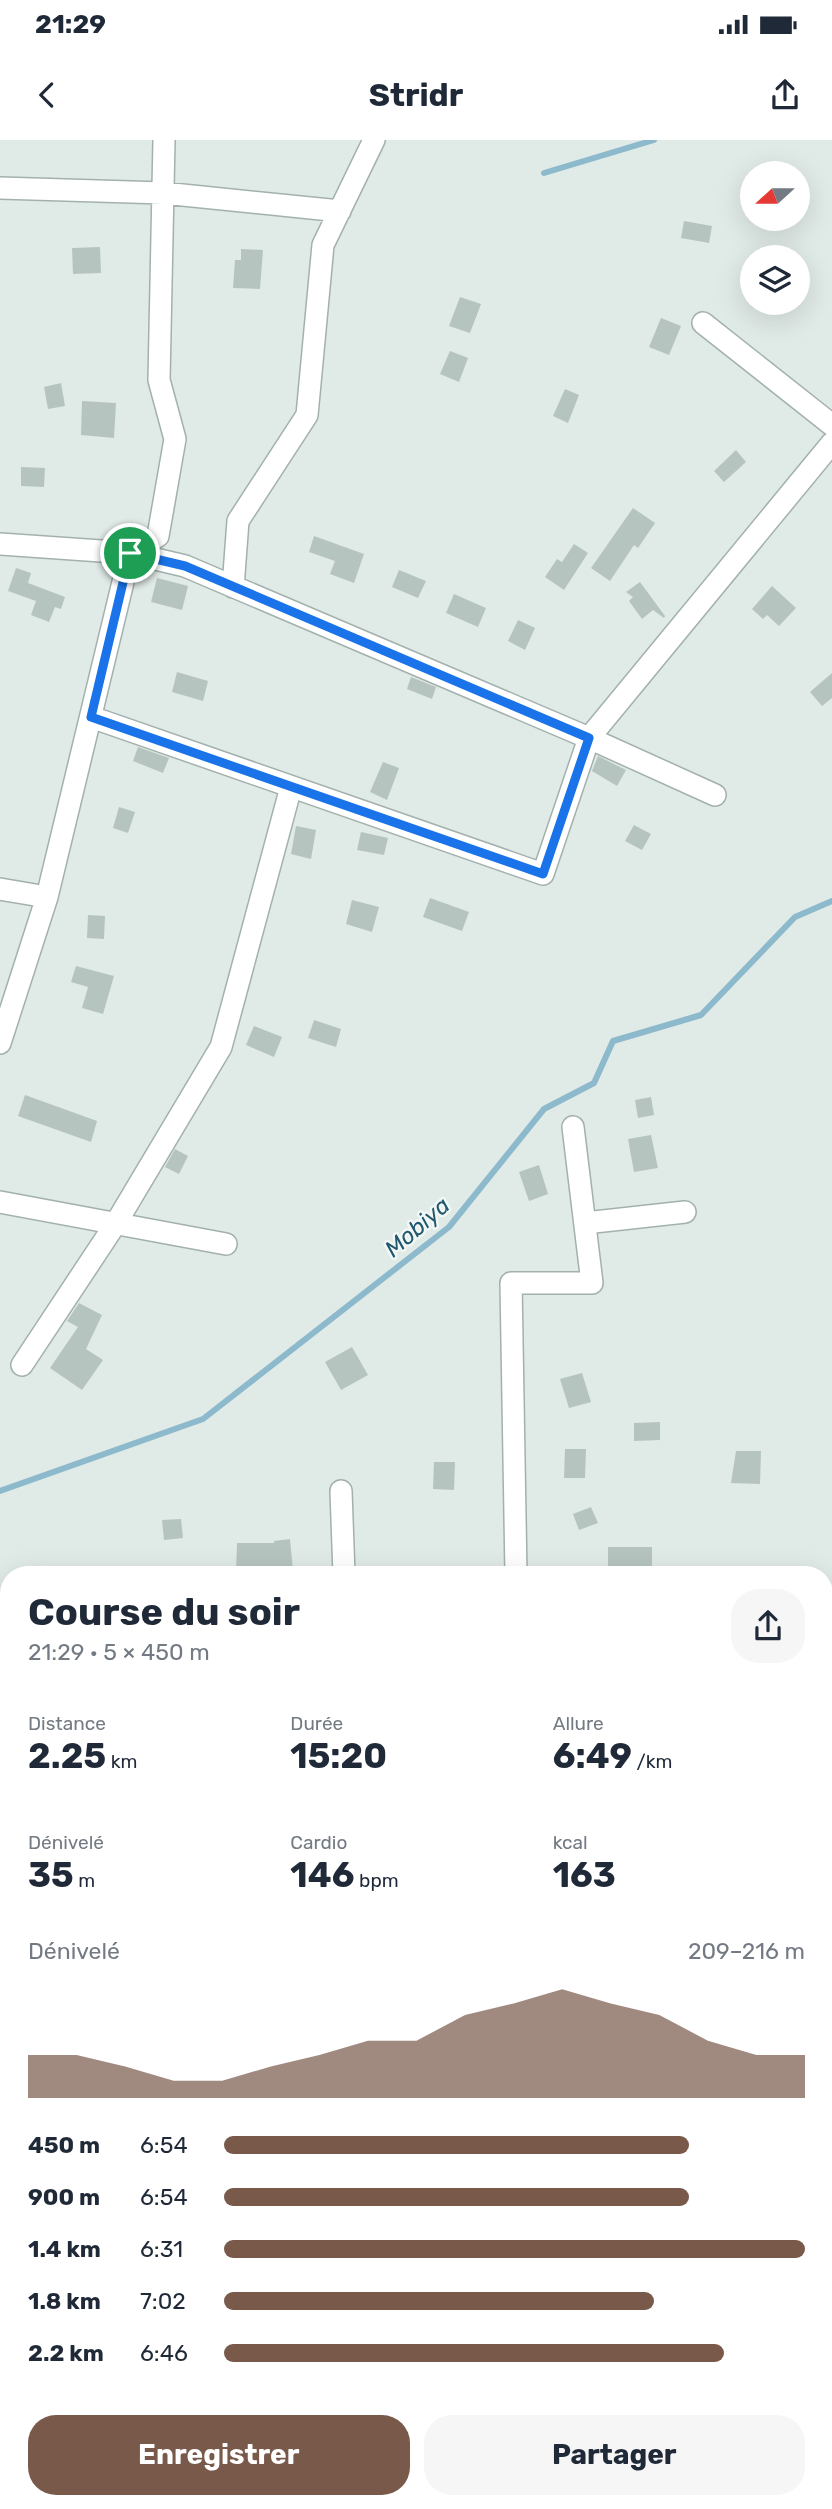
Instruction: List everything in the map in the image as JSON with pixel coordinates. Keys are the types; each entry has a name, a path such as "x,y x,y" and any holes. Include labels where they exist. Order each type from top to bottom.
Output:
{"street":[{"path":"0,1043 47,897 130,553 158,536 176,439 159,380 164,140"},
{"path":"233,587 238,520 307,415 323,245 374,140"},
{"path":"0,188 163,193 340,211"},
{"path":"703,323 832,425"},
{"path":"91,717 543,874 589,738 832,443"},
{"path":"0,544 130,553 185,566 589,738 715,795"},
{"path":"22,1365 116,1223 221,1047 291,787"},
{"path":"0,889 47,897"},
{"path":"516,1566 511,1283 592,1283 573,1126"},
{"path":"0,1202 226,1244"},
{"path":"585,1223 685,1212"},
{"path":"341,1491 344,1566"}],"building":[{"path":"684,221 712,226 709,243 681,238"},
{"path":"100,247 101,273 73,274 72,248"},
{"path":"241,249 263,250 260,289 233,288 235,260 241,260"},
{"path":"460,297 481,304 470,333 449,326"},
{"path":"661,318 681,326 669,355 649,347"},
{"path":"450,351 468,358 459,382 440,374"},
{"path":"61,383 65,406 48,409 44,387"},
{"path":"565,389 579,395 568,423 553,416"},
{"path":"82,401 116,403 114,438 81,435"},
{"path":"736,450 746,462 724,482 714,471"},
{"path":"21,467 45,468 44,487 21,486"},
{"path":"633,508 655,523 638,548 634,545 610,581 591,568"},
{"path":"314,536 364,554 354,583 330,574 335,561 309,552"},
{"path":"574,544 588,553 564,590 545,577 557,559 562,562"},
{"path":"16,568 31,573 28,583 65,597 61,609 55,607 49,622 31,615 36,601 8,591"},
{"path":"399,570 426,581 418,598 392,587"},
{"path":"157,578 188,586 182,610 151,602"},
{"path":"640,582 664,618 653,610 642,619 629,601 633,597 626,592"},
{"path":"772,586 796,608 779,626 767,615 763,619 752,609"},
{"path":"454,594 486,608 478,627 446,613"},
{"path":"518,620 535,628 525,650 508,641"},
{"path":"177,672 208,681 203,701 172,692"},
{"path":"832,673 832,698 822,706 810,692"},
{"path":"411,677 436,687 432,699 407,689"},
{"path":"138,747 169,758 163,773 133,761"},
{"path":"598,756 626,770 617,786 592,771"},
{"path":"383,762 399,768 387,800 370,792"},
{"path":"119,807 135,812 128,833 113,828"},
{"path":"634,825 651,834 642,850 625,841"},
{"path":"296,826 316,830 311,859 291,854"},
{"path":"361,832 388,838 384,855 357,850"},
{"path":"430,898 469,912 462,931 423,917"},
{"path":"352,900 379,907 372,932 346,924"},
{"path":"88,915 105,916 104,939 87,938"},
{"path":"76,966 114,976 103,1014 82,1008 88,987 71,982"},
{"path":"314,1020 341,1029 336,1047 308,1038"},
{"path":"254,1026 282,1037 274,1057 246,1045"},
{"path":"25,1095 97,1121 91,1142 18,1116"},
{"path":"651,1097 654,1115 638,1118 635,1100"},
{"path":"651,1135 658,1168 634,1172 628,1139"},
{"path":"175,1149 188,1156 179,1174 165,1167"},
{"path":"539,1165 548,1194 529,1201 519,1172"},
{"path":"79,1303 102,1315 86,1349 103,1360 82,1390 50,1368 78,1327 67,1321"},
{"path":"352,1347 368,1375 341,1390 325,1362"},
{"path":"582,1373 591,1402 569,1408 560,1379"},
{"path":"660,1422 660,1440 634,1441 634,1423"},
{"path":"565,1449 586,1449 585,1478 564,1478"},
{"path":"736,1451 761,1451 760,1484 731,1483"},
{"path":"434,1462 455,1462 454,1490 433,1489"},
{"path":"591,1507 598,1523 579,1530 573,1514"},
{"path":"181,1519 183,1538 164,1540 162,1520"},
{"path":"290,1539 293,1566 236,1566 237,1543"},
{"path":"608,1547 652,1547 652,1566 608,1566"}],"waterway":[{"path":"544,173 654,140"},
{"name":"Mobiya","path":"0,1491 203,1419 449,1227 544,1109 594,1083 613,1041 701,1015 795,917 832,901"}],"route":[{"path":"130,553 185,566 589,738 543,874 91,717 130,553"}]}
